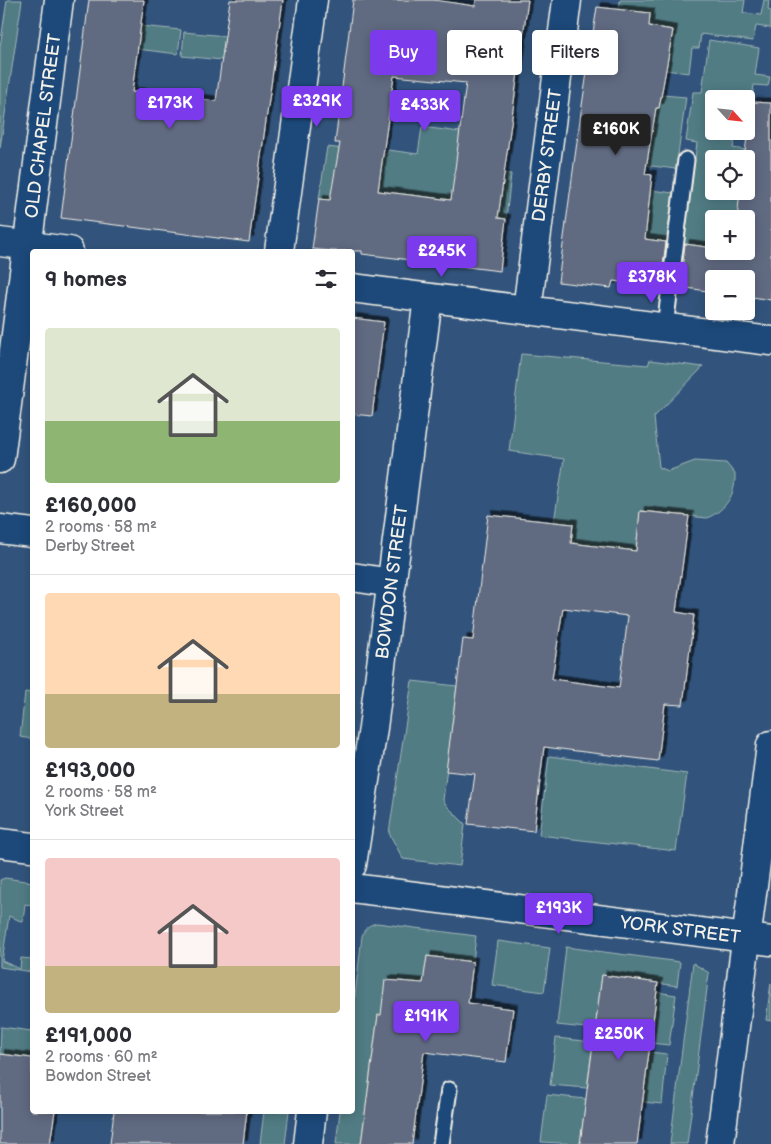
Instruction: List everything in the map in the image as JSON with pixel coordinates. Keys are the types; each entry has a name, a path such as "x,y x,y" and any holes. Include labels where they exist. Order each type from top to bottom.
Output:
{"street":[{"name":"OLD CHAPEL STREET","path":"0,460 59,0"},
{"path":"279,249 313,0"},
{"name":"DERBY STREET","path":"527,310 567,0"},
{"path":"0,242 52,249"},
{"path":"355,288 771,341"},
{"name":"BOWDON STREET","path":"355,845 373,728 428,298"},
{"path":"0,529 30,533"},
{"path":"355,577 392,583"},
{"path":"720,1144 759,939 771,745"},
{"path":"0,843 30,848"},
{"name":"YORK STREET","path":"355,888 759,939"},
{"path":"308,1144 312,1114"}],"lane":[{"path":"665,327 686,160"},
{"path":"441,1144 449,1090"}],"green space":[{"path":"7,0 22,0 0,148 0,47"},
{"path":"620,0 745,0 743,13 761,15 764,0 769,0 768,10 771,11 771,28 756,26 753,41 701,34 699,48 692,48 689,73 641,67 643,55 668,59 673,30 649,26 650,13 619,10"},
{"path":"140,26 181,30 178,54 137,49"},
{"path":"184,32 225,36 222,60 182,56"},
{"path":"709,40 759,48 755,75 770,77 768,86 754,85 753,90 705,90 705,140 735,140 733,148 745,150 705,150 705,200 740,200 739,210 705,210 705,247 684,244 697,143 686,141 693,92 702,92"},
{"path":"662,95 686,97 676,169 629,163 630,155 648,157 650,143 636,105 659,108"},
{"path":"422,127 460,132 456,168 511,174 506,219 492,216 458,202 435,198 319,199 327,147 387,154 388,150 418,154"},
{"path":"755,132 763,138 755,137"},
{"path":"651,190 673,193 663,265 617,260 648,204"},
{"path":"521,354 648,365 650,360 703,367 654,417 659,467 668,471 695,461 726,463 735,474 734,488 728,501 720,511 707,518 640,511 636,551 571,543 573,525 554,522 564,459 509,451"},
{"path":"412,681 457,686 443,800 465,824 460,866 403,859 389,833"},
{"path":"25,692 30,693 30,739 20,737"},
{"path":"549,756 687,774 676,851 539,835"},
{"path":"5,878 30,882 30,905 25,904 23,922 9,916 2,961 20,969 21,958 30,959 30,972 0,967 0,880"},
{"path":"377,923 476,936 473,962 427,956 418,1020 378,1015 361,1144 336,1144 340,1114 355,1114 355,996 362,936 364,930"},
{"path":"498,941 550,948 544,992 492,985"},
{"path":"566,947 680,962 677,986 602,975 595,1029 557,1025"},
{"path":"693,963 709,973 687,1144 670,1144"},
{"path":"771,983 771,1021 766,1020"},
{"path":"657,992 676,995 669,1045 650,1043"},
{"path":"1,1027 30,1031 30,1058 0,1054"},
{"path":"556,1038 593,1042 587,1088 550,1085"},
{"path":"649,1052 667,1054 662,1104 643,1102"},
{"path":"547,1095 586,1099 580,1144 541,1142"},
{"path":"264,1114 289,1114 285,1144 260,1144"}],"building":[{"path":"89,0 144,0 132,92 216,101 230,0 283,0 249,242 61,218"},
{"path":"353,0 434,0 475,6 476,0 528,0 522,44 522,30 447,30 447,75 518,75 498,218 506,219 500,271 362,254 362,251 355,251 355,249 312,249 319,199 330,200 340,143 335,143","holes":["394,76 466,83 451,200 378,191"]},
{"path":"597,7 650,13 649,26 673,30 659,108 656,108 645,174 652,175 645,239 666,242 660,287 613,281 611,288 558,282 587,75 618,75 618,30 593,30"},
{"path":"755,102 771,103 771,300 755,297 755,270 705,270 705,291 680,287 685,244 705,247 705,260 755,260 755,210 738,210 739,200 755,200 755,150 745,150 747,140 755,140"},
{"path":"355,318 384,322 372,416 355,414"},
{"path":"640,511 689,516 676,612 694,615 683,705 665,704 658,761 544,747 534,831 468,824 475,774 446,771 463,639 473,640 488,515 573,524 571,543 636,551","holes":["563,608 628,616 619,688 552,679"]},
{"path":"427,956 473,962 468,1003 513,1009 506,1062 424,1052 412,1144 361,1144 378,1015 381,1015 385,980 423,983"},
{"path":"602,975 658,983 637,1144 580,1144"},
{"path":"0,1054 30,1058 30,1114 55,1114 50,1144 0,1144"},
{"path":"114,1114 247,1114 243,1144 110,1144"}]}
